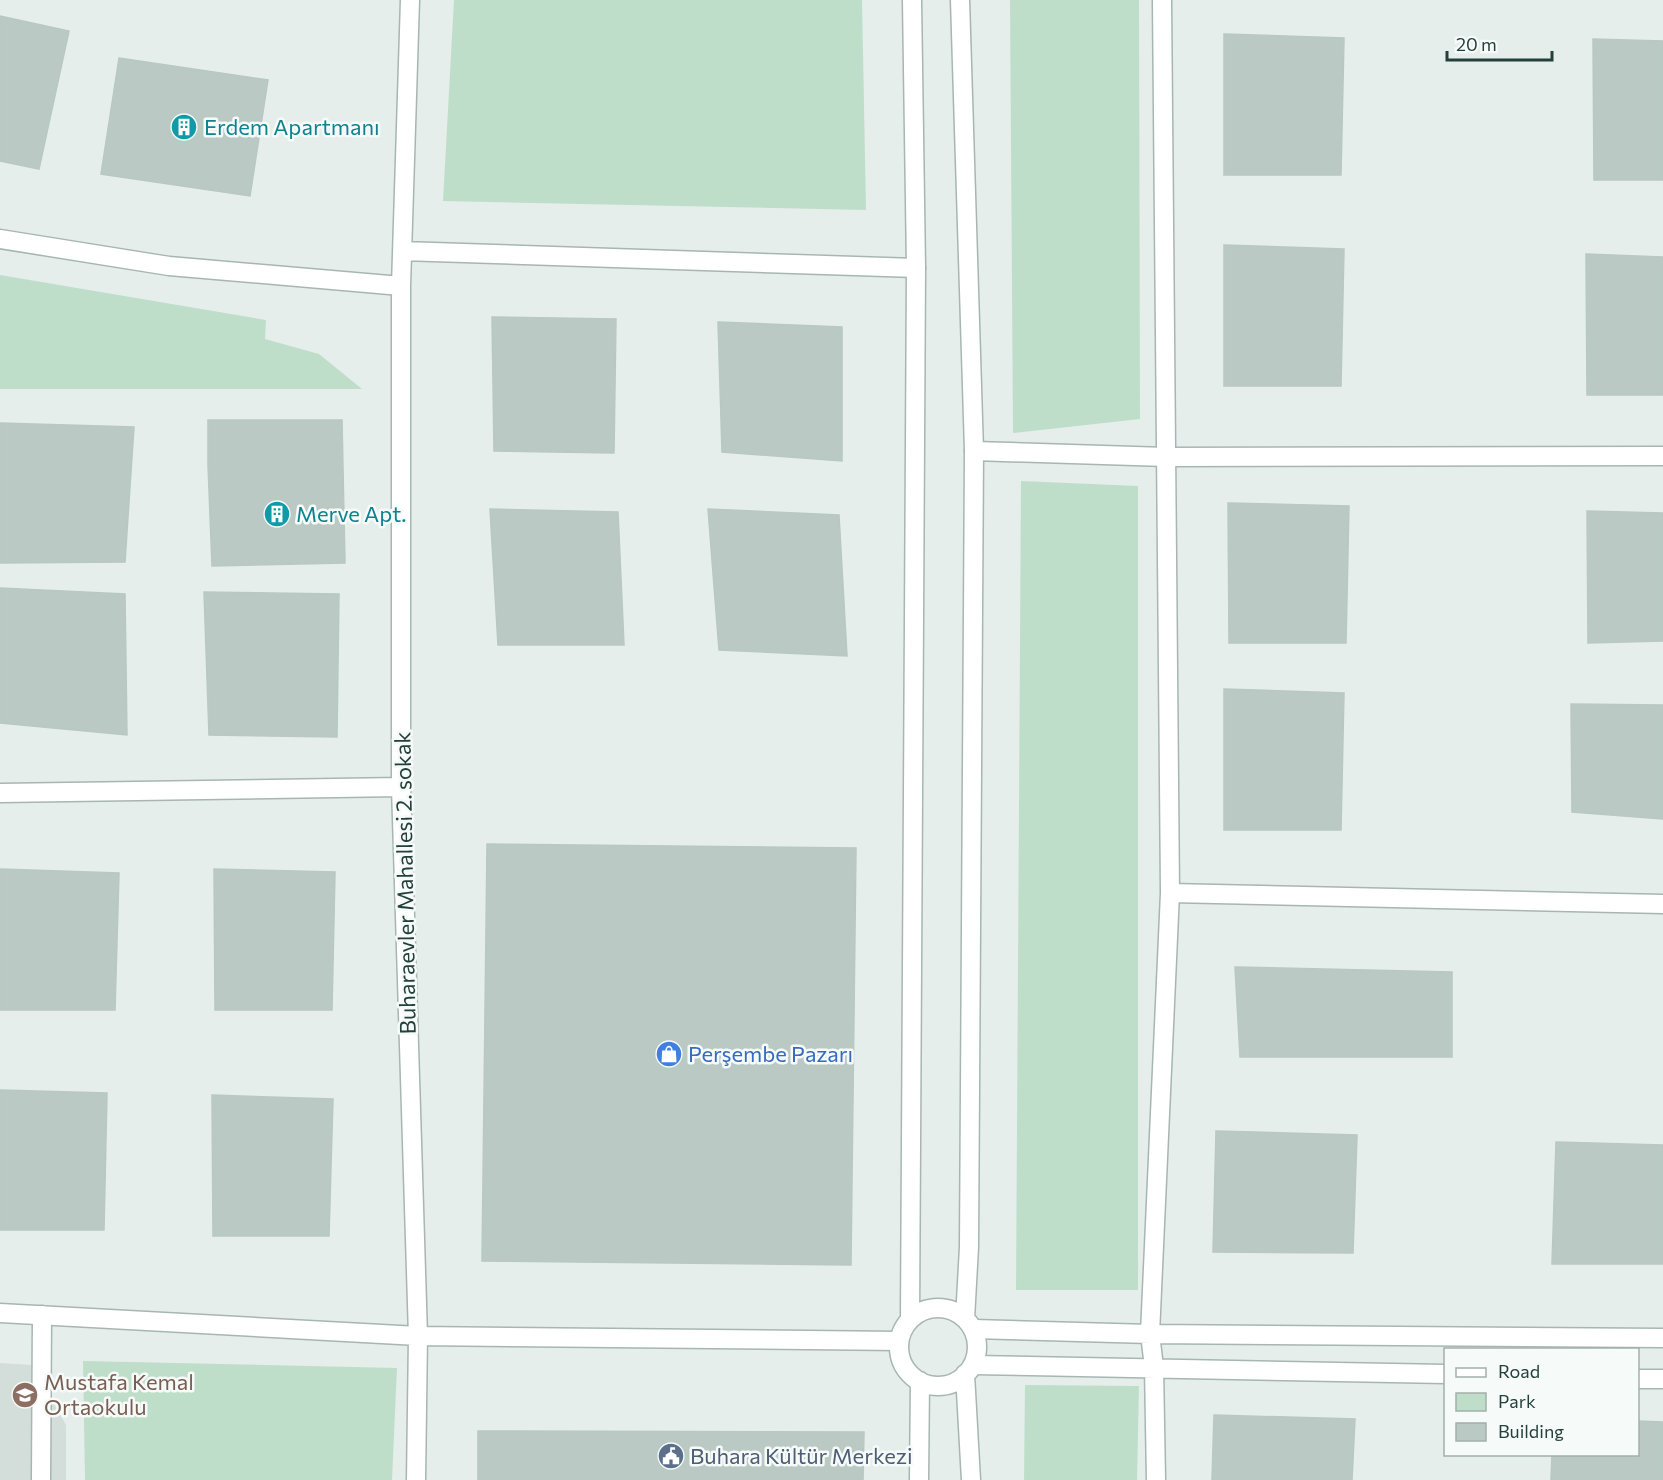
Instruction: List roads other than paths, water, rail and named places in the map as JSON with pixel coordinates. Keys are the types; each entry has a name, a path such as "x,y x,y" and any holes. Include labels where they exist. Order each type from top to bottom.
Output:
{"street":[{"name":"Buharaevler Mahallesi 2. sokak","path":"410,0 401,286 400,788 418,1335 416,1480"},
{"path":"910,1319 916,268 912,0"},
{"path":"960,0 974,451 969,1324 976,1341 976,1353 969,1370 970,1480"},
{"path":"1156,1480 1154,1367 1150,1334 1170,893 1162,0"},
{"path":"0,239 169,266 401,286"},
{"path":"402,251 916,268"},
{"path":"974,451 1166,457 1663,456"},
{"path":"0,793 400,788"},
{"path":"1170,893 1663,904"},
{"path":"1444,1374 1154,1367 969,1370 955,1381 944,1385 932,1385 920,1381 903,1365 899,1353 899,1341 910,1319 932,1308 944,1308 955,1312 969,1324 1150,1334 1663,1338"},
{"path":"0,1313 418,1335 899,1341"},
{"path":"41,1480 42,1315"},
{"path":"1639,1379 1663,1379"},
{"path":"919,1480 920,1381"}],"place":[{"name":"Erdem Apartmanı","path":"184,127"},
{"name":"Merve Apt.","path":"277,514"},
{"name":"Perşembe Pazarı","path":"669,1054"},
{"name":"Mustafa Kemal Ortaokulu","path":"25,1395"},
{"name":"Buhara Kültür Merkezi","path":"671,1456"}]}
